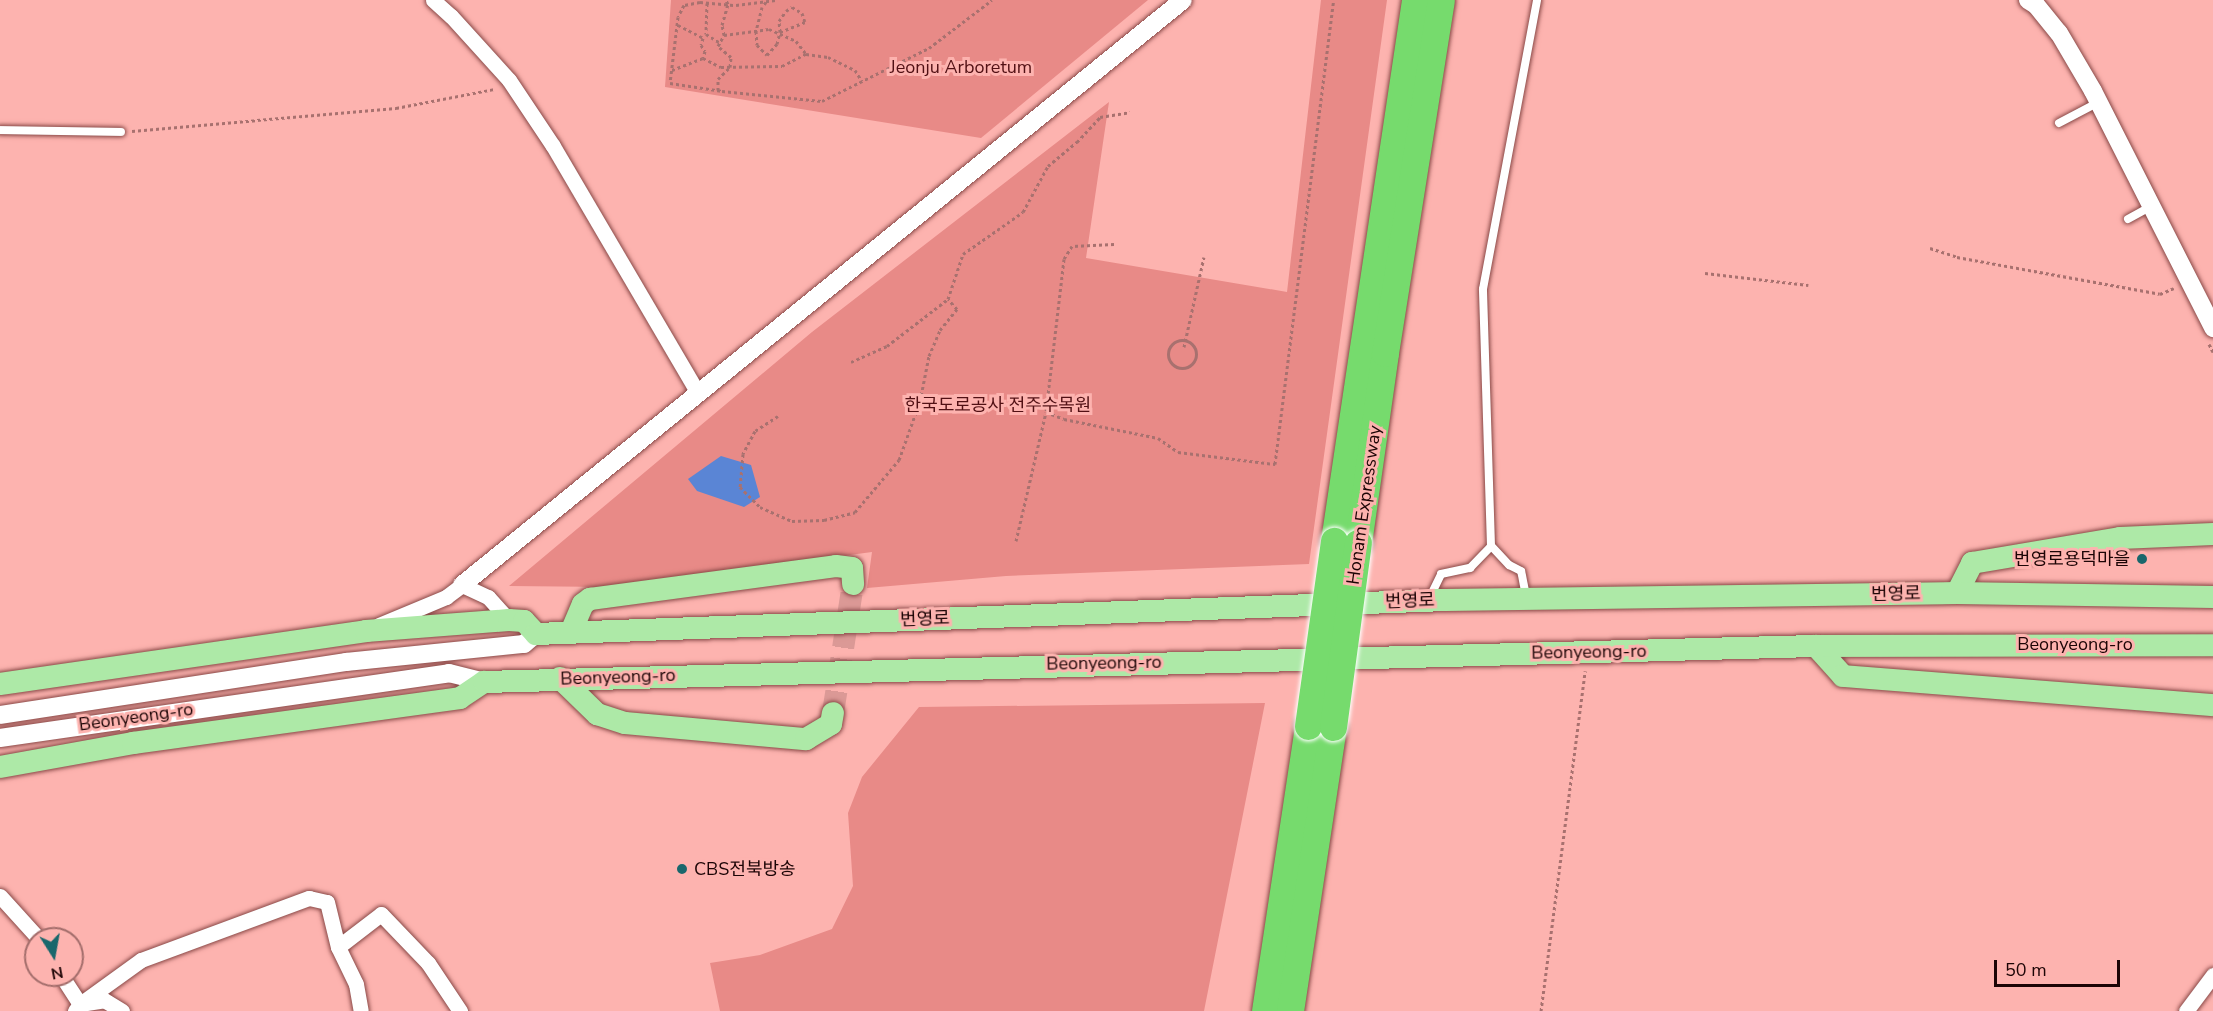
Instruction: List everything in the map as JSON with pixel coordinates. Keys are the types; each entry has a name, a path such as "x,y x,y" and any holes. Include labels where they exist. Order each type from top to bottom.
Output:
{"highway":[{"name":"Honam Expressway","path":"1290,1011 1320,727 1346,542 1415,0"},
{"name":"Honam Expressway","path":"1346,542 1385,353 1441,0"},
{"name":"Honam Expressway","path":"1265,1011 1320,727"}],"main road":[{"path":"1957,593 1972,563 2120,537 2213,534"},
{"path":"572,632 583,604 590,599 836,566 852,568 853,584"},
{"name":"번영로","path":"536,634 1428,601 1957,593 2213,597"},
{"path":"0,684 366,631 509,620 524,621 536,634"},
{"name":"Beonyeong-ro","path":"484,682 560,678 1816,646 2213,645"},
{"path":"1816,646 1843,676 2213,705"},
{"path":"560,678 597,714 625,723 806,739 831,724 833,713"},
{"path":"0,767 133,743 460,698 484,682"}],"street":[{"path":"433,0 451,16 510,82 553,146 698,393"},
{"path":"366,631 446,597 462,585 1183,0"},
{"path":"2028,0 2036,5 2059,33 2099,102 2213,328"},
{"path":"462,585 488,597 509,620"},
{"name":"Beonyeong-ro","path":"0,715 346,662 524,644 536,634"},
{"name":"Beonyeong-ro","path":"0,738 449,673 484,682"},
{"path":"0,896 28,927"},
{"path":"77,1008 141,960 309,898 327,902 338,946 356,984 361,1011"},
{"path":"338,946 381,914 429,963 460,1011"},
{"path":"2186,1011 2213,975"},
{"path":"67,987 77,1008"},
{"path":"77,1008 104,1000 122,1011"}],"lane":[{"path":"1526,599 1521,571 1509,565 1491,546 1483,289 1537,0"},
{"path":"2059,123 2099,102"},
{"path":"0,130 121,132"},
{"path":"2128,219 2151,206"},
{"path":"1428,601 1441,574 1470,568 1491,546"}],"path":[{"path":"682,0 684,5 677,25 670,83 822,101 929,48 992,0"},
{"path":"684,5 776,0"},
{"path":"1046,412 1064,419 1158,438 1178,452 1275,464 1334,0"},
{"path":"717,90 718,80 730,67 731,57 718,46 724,34 722,25 727,2"},
{"path":"766,2 762,7 756,31 758,45 767,56 777,44 780,32 779,21 786,11 792,7 802,13 805,22 780,32"},
{"path":"703,58 705,51 700,45 705,36 706,3"},
{"path":"677,25 719,42"},
{"path":"724,34 769,29 796,41 806,54"},
{"path":"672,70 703,58 721,67 782,66 806,54 828,57 855,70 862,81"},
{"path":"121,132 396,108 500,88 510,82"},
{"path":"851,362 887,346 948,299 963,254 1023,212 1048,166 1077,142 1100,117 1130,112"},
{"path":"1016,541 1046,412 1064,259 1072,246 1114,244"},
{"path":"1929,248 1957,257 2160,294 2190,282"},
{"path":"1184,347 1204,257"},
{"path":"1705,273 1808,285"},
{"path":"778,416 755,431 743,454 740,487 760,507 792,520 813,520 855,512 899,460 920,401 929,356 940,330 957,309 948,299"},
{"path":"1186,341 1193,346 1196,358 1186,367 1178,367 1171,361 1169,352 1177,342 1186,341"},
{"path":"1541,1011 1588,652"}],"green space":[{"name":"Jeonju Arboretum","path":"671,0 1148,0 981,138 665,87"},
{"name":"한국도로공사 전주수목원","path":"1321,0 1387,0 1309,564 1006,576 867,588 872,552 610,587 509,586 812,332 1109,102 1086,258 1287,292"},
{"path":"1265,703 1204,1011 720,1011 710,963 760,955 832,929 853,886 848,813 862,777 919,707"}],"water":[{"path":"721,456 751,465 760,497 744,507 697,491 688,479"}],"tunnel":[{"path":"833,713 853,584"}],"place":[{"name":"번영로용덕마을","path":"2142,559"},
{"name":"CBS전북방송","path":"682,869"}]}
